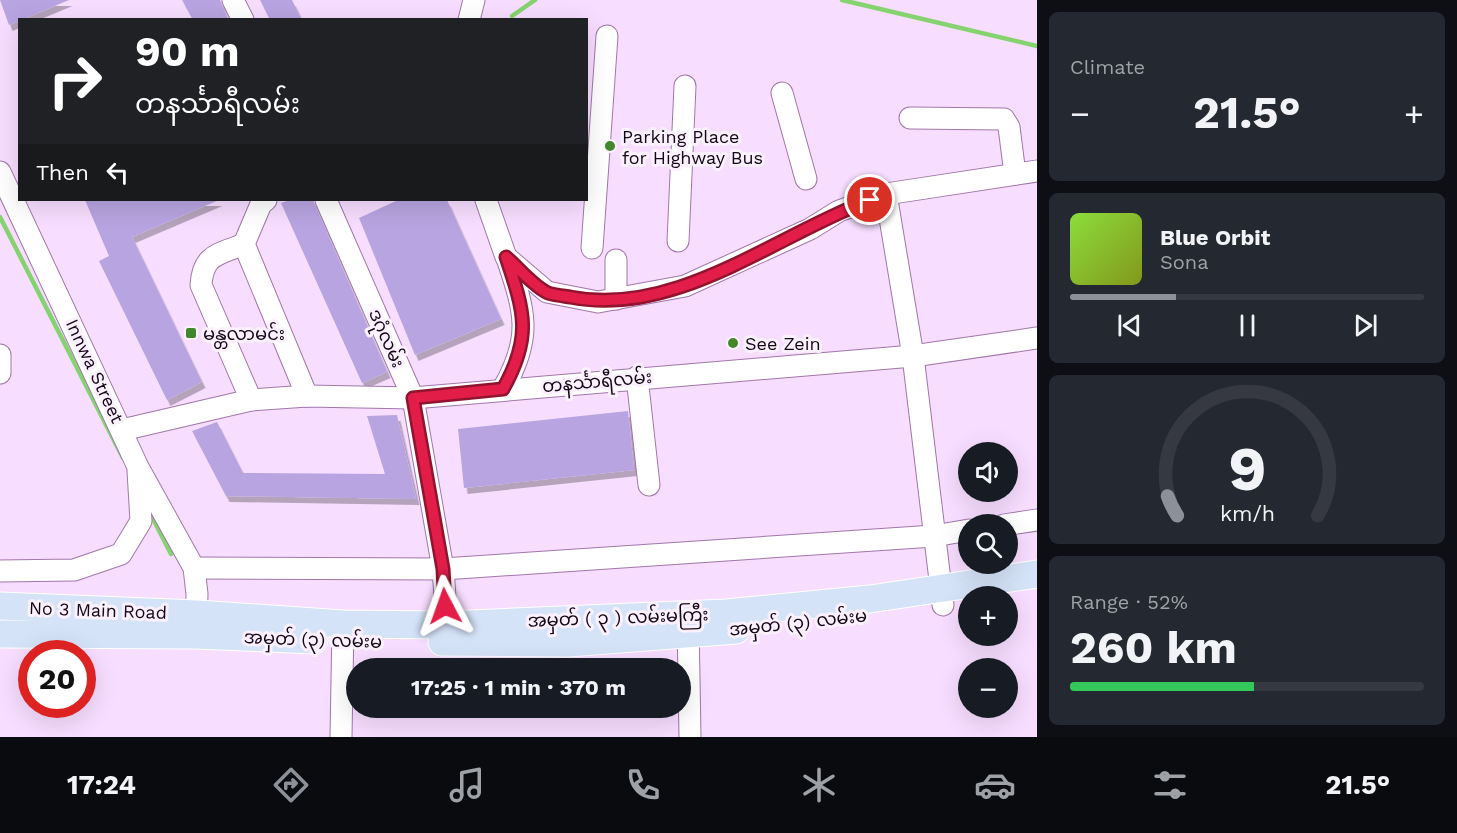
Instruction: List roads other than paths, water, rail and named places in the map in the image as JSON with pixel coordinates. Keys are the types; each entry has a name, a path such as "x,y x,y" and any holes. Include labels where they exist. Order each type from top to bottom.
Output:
{"main road":[{"name":"အမှတ် ( ၃ ) လမ်းမကြီး","path":"196,624 342,632 447,624 688,624 870,599 951,598 1037,574"},
{"path":"1018,595 1037,592"},
{"name":"No 3 Main Road","path":"0,606 196,624"},
{"path":"0,634 196,624"},
{"name":"အမှတ် (၃) လမ်းမ","path":"342,632 568,643 688,624"}],"street":[{"path":"233,0 242,18"},
{"path":"470,18 474,0"},
{"path":"592,248 607,36"},
{"path":"678,241 685,86"},
{"path":"782,93 806,179"},
{"path":"910,118 1004,119 1009,127 1015,174"},
{"path":"506,257 547,292 598,302 694,282 810,229 839,211 886,194 1037,171"},
{"name":"Innwa Street","path":"8,175 18,197"},
{"path":"886,194 913,356 934,536 951,598"},
{"name":"Innwa Street","path":"20,201 138,467 194,568"},
{"path":"251,400 201,285 202,267 207,260 244,244 261,204 265,201"},
{"name":"ဒဂုံလမ်း","path":"326,201 413,398 443,569 447,624"},
{"path":"486,201 523,312 523,346 516,367 503,389"},
{"path":"244,244 307,396"},
{"path":"616,260 616,299"},
{"name":"တနင်္သာရီလမ်း","path":"122,430 251,400 307,396 413,398 637,377 913,356 1037,338"},
{"path":"0,355 0,373"},
{"path":"637,377 649,485"},
{"path":"0,571 74,570 121,554 141,521 138,467"},
{"path":"1018,523 1037,520"},
{"path":"196,624 194,568 443,569 934,536 958,532"},
{"path":"688,624 690,737"},
{"path":"341,737 342,632"}],"waterway":[{"path":"512,16 535,0"},
{"path":"842,0 1037,46"},
{"path":"0,217 123,458"},
{"path":"149,511 171,554"}],"place":[{"name":"Parking Place for Highway Bus","path":"610,146"},
{"name":"မန္တလာမင်း","path":"191,333"},
{"name":"See Zein","path":"733,343"}]}
